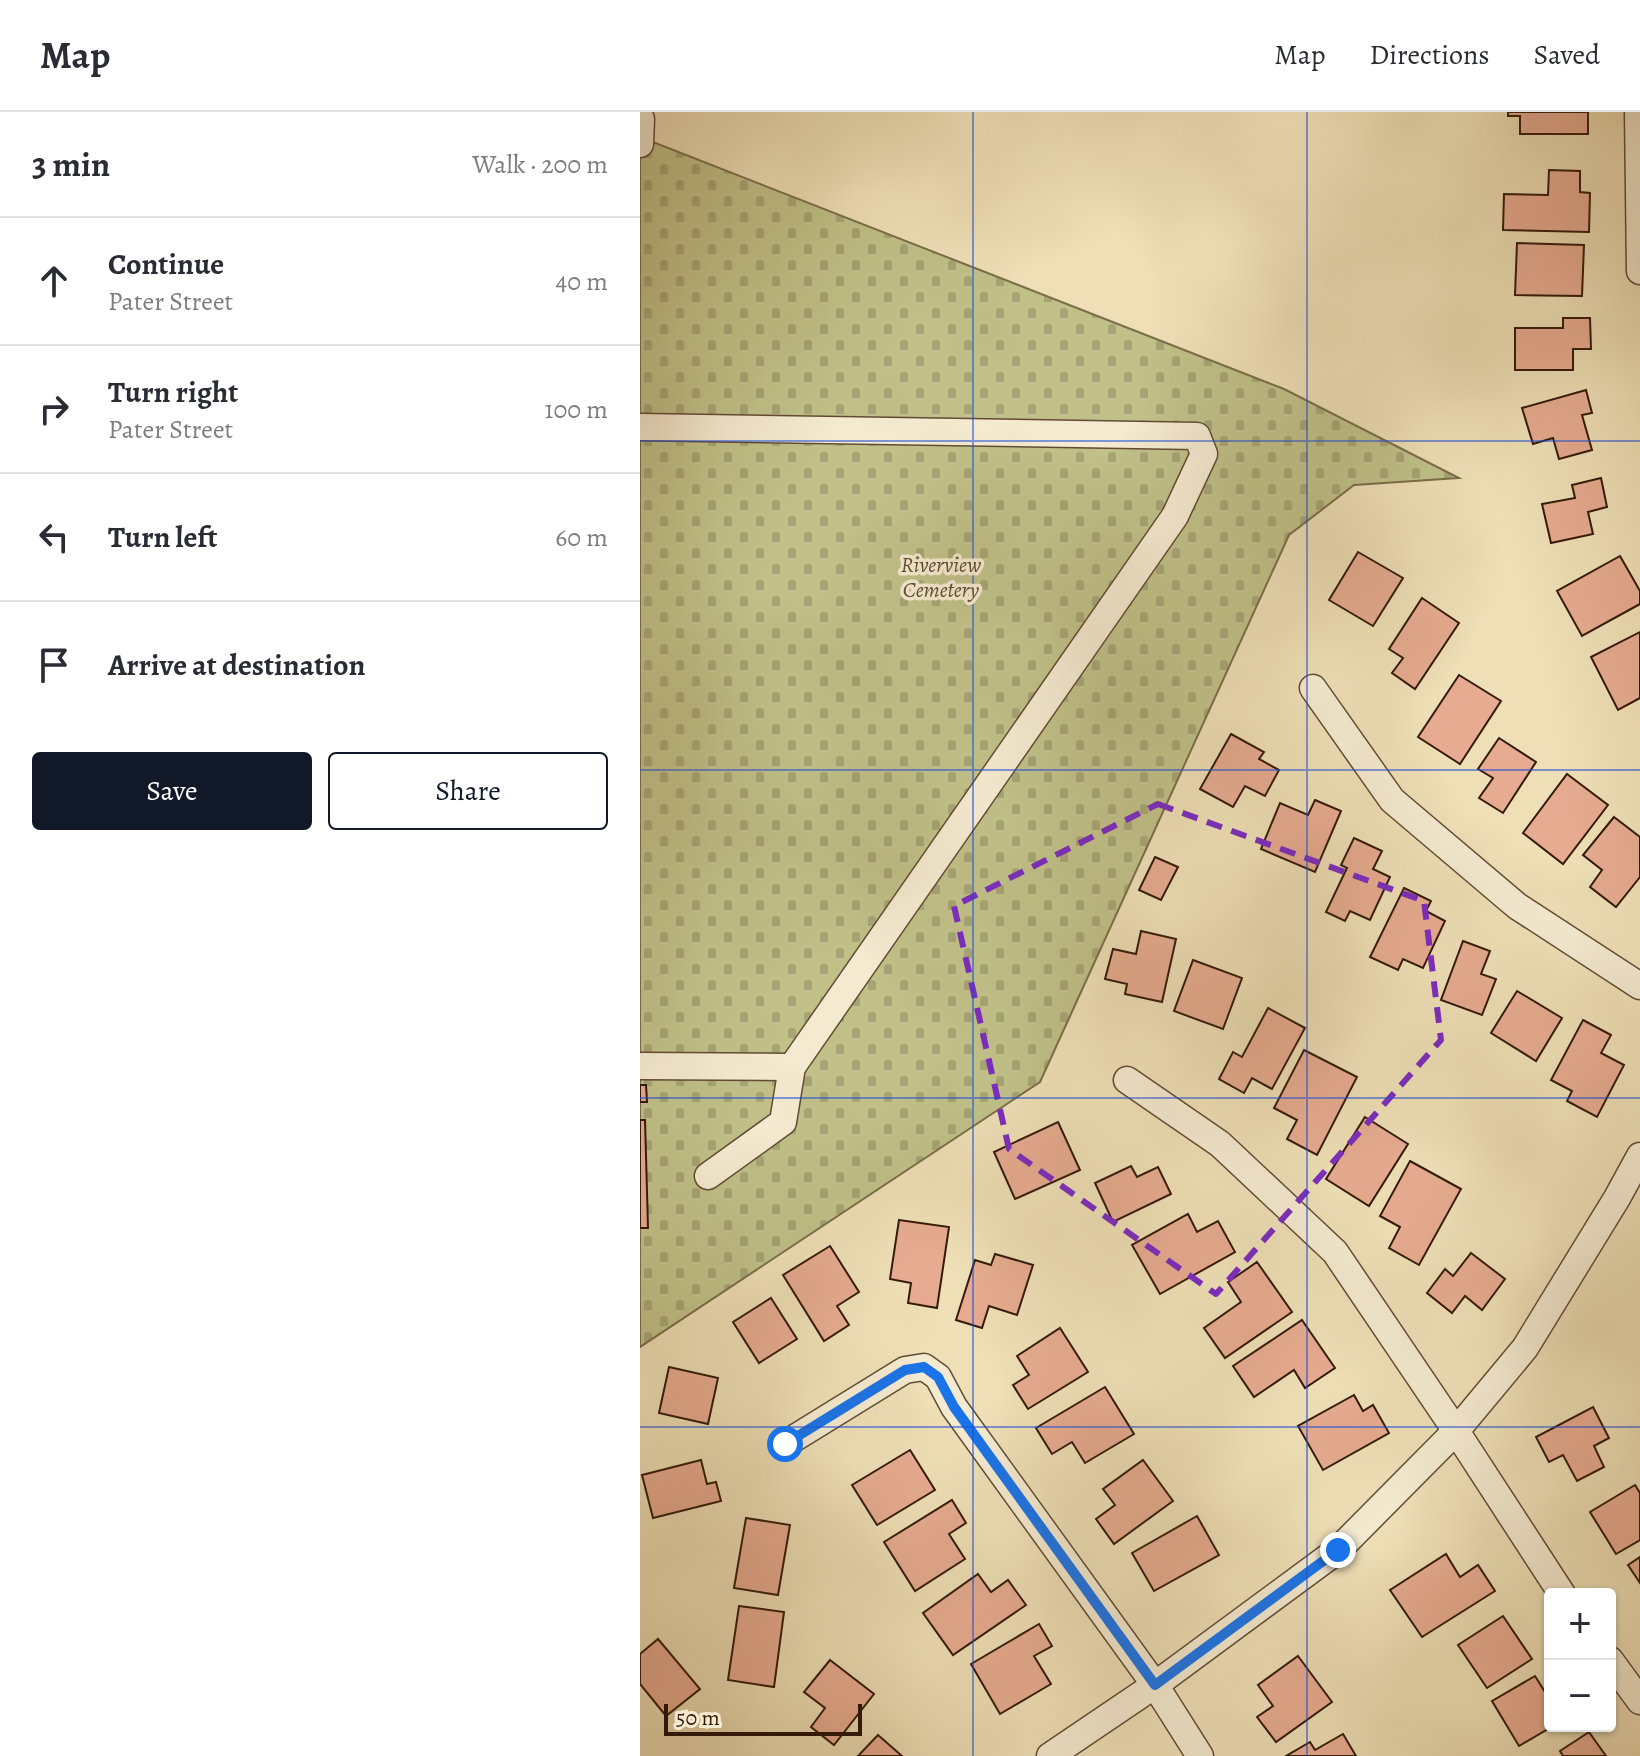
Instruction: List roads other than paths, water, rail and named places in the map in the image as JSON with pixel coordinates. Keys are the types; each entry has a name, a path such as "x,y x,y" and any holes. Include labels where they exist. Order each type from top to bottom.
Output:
{"street":[{"path":"1638,112 1640,271"},
{"path":"640,427 1197,436 1204,454 1175,516 792,1067 783,1122 708,1176"},
{"path":"1313,688 1392,800 1517,906 1640,986"},
{"path":"640,1066 792,1067"},
{"path":"1127,1080 1220,1144 1335,1252 1558,1588"},
{"path":"1050,1756 1155,1685 1338,1550 1456,1431 1525,1348 1640,1156"},
{"path":"785,1444 905,1370 924,1367 938,1377 954,1407 1155,1685 1200,1756"},
{"path":"1616,1668 1640,1701"}],"park label":[{"name":"Riverview Cemetery","path":"941,576"}]}
